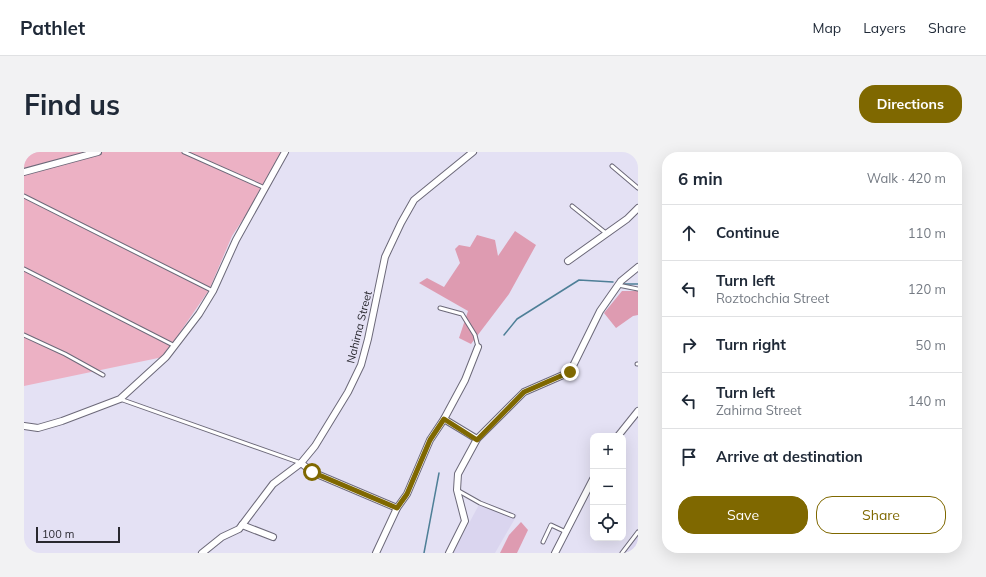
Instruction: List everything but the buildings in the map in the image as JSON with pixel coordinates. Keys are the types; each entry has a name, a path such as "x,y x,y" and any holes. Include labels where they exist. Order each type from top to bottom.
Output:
{"street":[{"path":"24,172 83,154 98,152"},
{"path":"24,426 38,428 62,421 120,399 166,357 213,291 236,240 285,152"},
{"name":"Nahirna Street","path":"202,553 222,537 239,529 273,484 301,463 315,446 348,392 361,365 385,257 401,222 414,200 473,152"},
{"path":"568,261 627,219 638,208"},
{"path":"449,553 464,521 457,490 458,474 477,440 524,392 570,372 600,311 618,285 638,267"},
{"path":"376,553 397,508 407,494 430,440 444,419 465,380 478,347"},
{"path":"620,433 638,411"},
{"path":"444,419 477,440"},
{"path":"301,463 312,472 397,508"},
{"path":"555,553 590,485"},
{"path":"242,525 273,537"}],"lane":[{"path":"184,152 265,188"},
{"path":"612,166 638,188"},
{"path":"24,196 213,291"},
{"path":"572,206 607,234"},
{"path":"24,269 175,346"},
{"path":"618,285 638,289"},
{"path":"440,308 462,314 475,335 478,347"},
{"path":"24,335 65,354 103,375"},
{"path":"120,399 301,463"},
{"path":"457,490 480,503 513,516"},
{"path":"543,542 551,525 566,532"},
{"path":"622,553 638,532"}],"shaded area":[{"path":"24,152 281,152 274,172 232,236 209,290 163,357 24,386"},
{"path":"515,231 536,245 509,294 471,344 459,338 468,311 419,283 427,278 444,287 460,263 455,249 459,245 470,247 477,235 495,240 498,256"},
{"path":"622,291 638,291 638,315 633,316 616,328 604,313"},
{"path":"481,501 517,515 495,553 453,553"},
{"path":"521,522 528,530 517,553 500,553 509,535"},
{"path":"638,529 638,553 620,553"}],"waterway":[{"path":"504,335 517,319 579,280 613,282"},
{"path":"623,284 638,284"},
{"path":"424,553 439,473"}],"route":[{"path":"312,472 397,508 407,494 430,440 444,419 477,440 524,392 570,372"}]}
